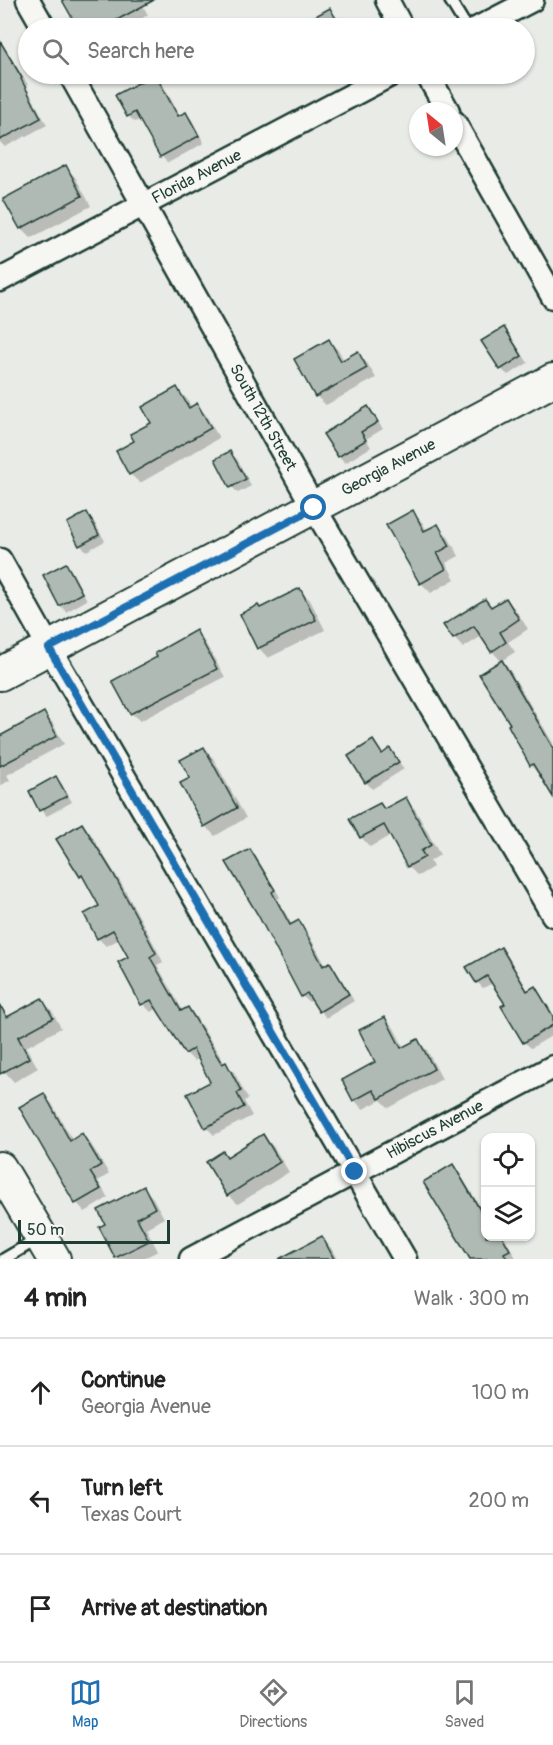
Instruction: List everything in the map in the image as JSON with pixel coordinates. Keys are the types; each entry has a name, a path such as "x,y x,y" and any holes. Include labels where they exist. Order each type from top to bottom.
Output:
{"street":[{"path":"28,0 38,18"},
{"path":"387,0 397,18"},
{"path":"497,18 532,0"},
{"name":"South 12th Street","path":"76,84 314,508 553,915"},
{"name":"Florida Avenue","path":"0,280 373,84"},
{"path":"433,84 443,102"},
{"path":"463,138 553,297"},
{"name":"Georgia Avenue","path":"0,674 553,380"},
{"path":"0,560 405,1259"},
{"name":"Hibiscus Avenue","path":"190,1259 553,1067"},
{"path":"0,1168 47,1248"}],"lane":[{"path":"450,0 461,18"},
{"path":"4,1259 47,1248"}],"building":[{"path":"62,0 154,0 121,18 72,18"},
{"path":"330,8 336,18 312,18"},
{"path":"0,41 18,71 18,84 24,84 41,118 0,140"},
{"path":"136,84 160,84 178,116 186,112 199,136 160,157 135,112 127,117 115,95"},
{"path":"66,165 82,196 20,229 3,199"},
{"path":"504,327 522,356 500,370 481,341"},
{"path":"329,339 341,361 358,351 367,368 315,397 294,359"},
{"path":"177,387 189,408 197,403 211,428 129,475 116,451 134,441 130,434 151,423 142,407"},
{"path":"368,406 378,422 361,432 366,440 338,457 323,434"},
{"path":"230,451 246,479 230,488 215,459"},
{"path":"413,510 424,531 438,524 450,546 437,553 446,569 420,584 386,525"},
{"path":"87,512 99,535 79,546 67,523"},
{"path":"66,563 82,593 59,606 43,575"},
{"path":"300,588 316,620 257,649 240,614 258,605 260,608"},
{"path":"506,598 519,619 500,632 506,642 491,652 474,626 453,639 443,625 485,599 491,607"},
{"path":"196,630 217,669 130,714 112,681 157,657 155,653"},
{"path":"502,660 553,748 553,797 533,764 530,766 508,725 510,724 479,674"},
{"path":"44,712 57,736 0,766 0,736"},
{"path":"373,740 382,754 390,748 399,762 365,783 348,756"},
{"path":"204,747 237,808 204,827 180,783 190,778 180,760"},
{"path":"56,776 67,796 39,811 29,791"},
{"path":"406,797 431,845 421,851 425,857 407,867 384,825 360,838 349,819 380,803 384,809"},
{"path":"82,823 113,873 146,934 156,953 150,957 181,1011 188,1007 222,1064 226,1062 241,1091 237,1093 244,1107 205,1128 187,1094 210,1082 193,1049 185,1054 151,1000 141,1005 118,962 128,957 113,930 97,939 84,914 99,906 82,875 80,877 56,839"},
{"path":"250,849 275,890 272,892 290,925 299,920 323,966 330,962 349,994 319,1012 307,993 301,997 258,915 226,862"},
{"path":"501,947 527,991 535,986 553,1016 553,1025 523,1043 501,1006 505,1004 487,976 476,983 466,967"},
{"path":"42,998 53,1018 18,1037 29,1058 0,1074 0,1005 7,1017"},
{"path":"385,1017 401,1048 418,1039 434,1069 379,1099 373,1090 353,1101 342,1080 375,1062 359,1030"},
{"path":"44,1093 70,1141 82,1133 101,1165 90,1172 101,1189 75,1204 19,1107"},
{"path":"263,1134 280,1162 227,1196 206,1162 223,1151 227,1157"},
{"path":"453,1164 481,1212 481,1241 505,1241 510,1250 504,1253 507,1259 470,1259 423,1182"},
{"path":"144,1186 155,1208 137,1218 149,1241 115,1258 99,1227 105,1224 98,1210"},
{"path":"322,1236 334,1259 279,1259"}],"route":[{"path":"314,508 49,648 355,1172"}]}
